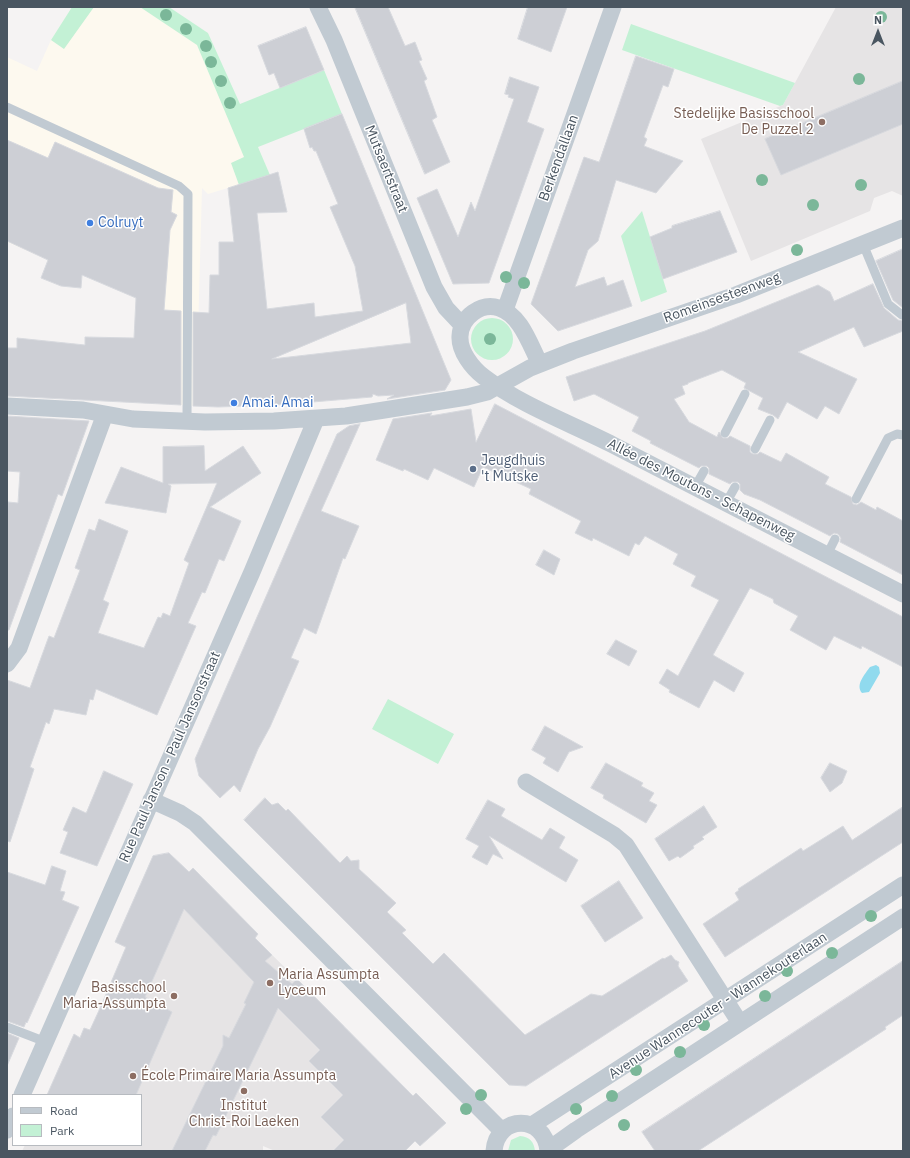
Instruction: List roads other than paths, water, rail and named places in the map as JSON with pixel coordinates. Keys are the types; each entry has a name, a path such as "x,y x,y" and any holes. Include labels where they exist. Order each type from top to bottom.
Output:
{"street":[{"name":"Mutsaertstraat","path":"318,7 334,40 434,287 446,308 462,325"},
{"name":"Berkendallaan","path":"506,310 613,7"},
{"name":"Romeinsesteenweg","path":"7,406 82,410 133,419 187,421 316,419 346,416 467,397 499,386 540,364 736,295 903,228"},
{"path":"499,386 483,376 466,356 460,341 462,325 468,316 477,310 486,307 496,307 506,310 513,316 519,324 540,364"},
{"name":"Allée des Moutons - Schapenweg","path":"499,386 536,408 589,432 903,594"},
{"path":"7,664 19,648 104,414"},
{"name":"Rue Paul Janson - Paul Jansonstraat","path":"22,1094 254,566 316,419"},
{"path":"526,782 614,835 626,845 740,1023"},
{"path":"151,800 180,813 195,823 502,1131"},
{"name":"Avenue Wannecouter - Wannekouterlaan","path":"532,1125 726,1001 903,885"},
{"name":"Avenue Wannecouter - Wannekouterlaan","path":"548,1150 576,1130 903,917"},
{"path":"7,1130 12,1118"},
{"path":"494,1151 496,1140 502,1131 509,1126 518,1123 532,1125 537,1128 545,1138 548,1150"}],"lane":[{"path":"7,107 186,190 189,197 187,421"},
{"path":"863,244 888,304 902,315"},
{"path":"724,433 745,394"},
{"path":"755,449 770,420"},
{"path":"856,499 888,438 897,434 903,435"},
{"path":"695,487 704,471"},
{"path":"726,503 735,487"},
{"path":"827,555 835,539"},
{"path":"7,1027 46,1042"}],"water":[{"path":"876,665 879,667 880,673 869,692 862,693 860,690 860,683 863,676 870,667"}],"place":[{"name":"Stedelijke Basisschool De Puzzel 2","path":"822,122"},
{"name":"Colruyt","path":"90,223"},
{"name":"Amai. Amai","path":"234,403"},
{"name":"Jeugdhuis 't Mutske","path":"473,469"},
{"name":"Maria Assumpta Lyceum","path":"270,983"},
{"name":"Basisschool Maria-Assumpta","path":"174,996"},
{"name":"École Primaire Maria Assumpta","path":"133,1076"},
{"name":"Institut Christ-Roi Laeken","path":"244,1091"}]}
